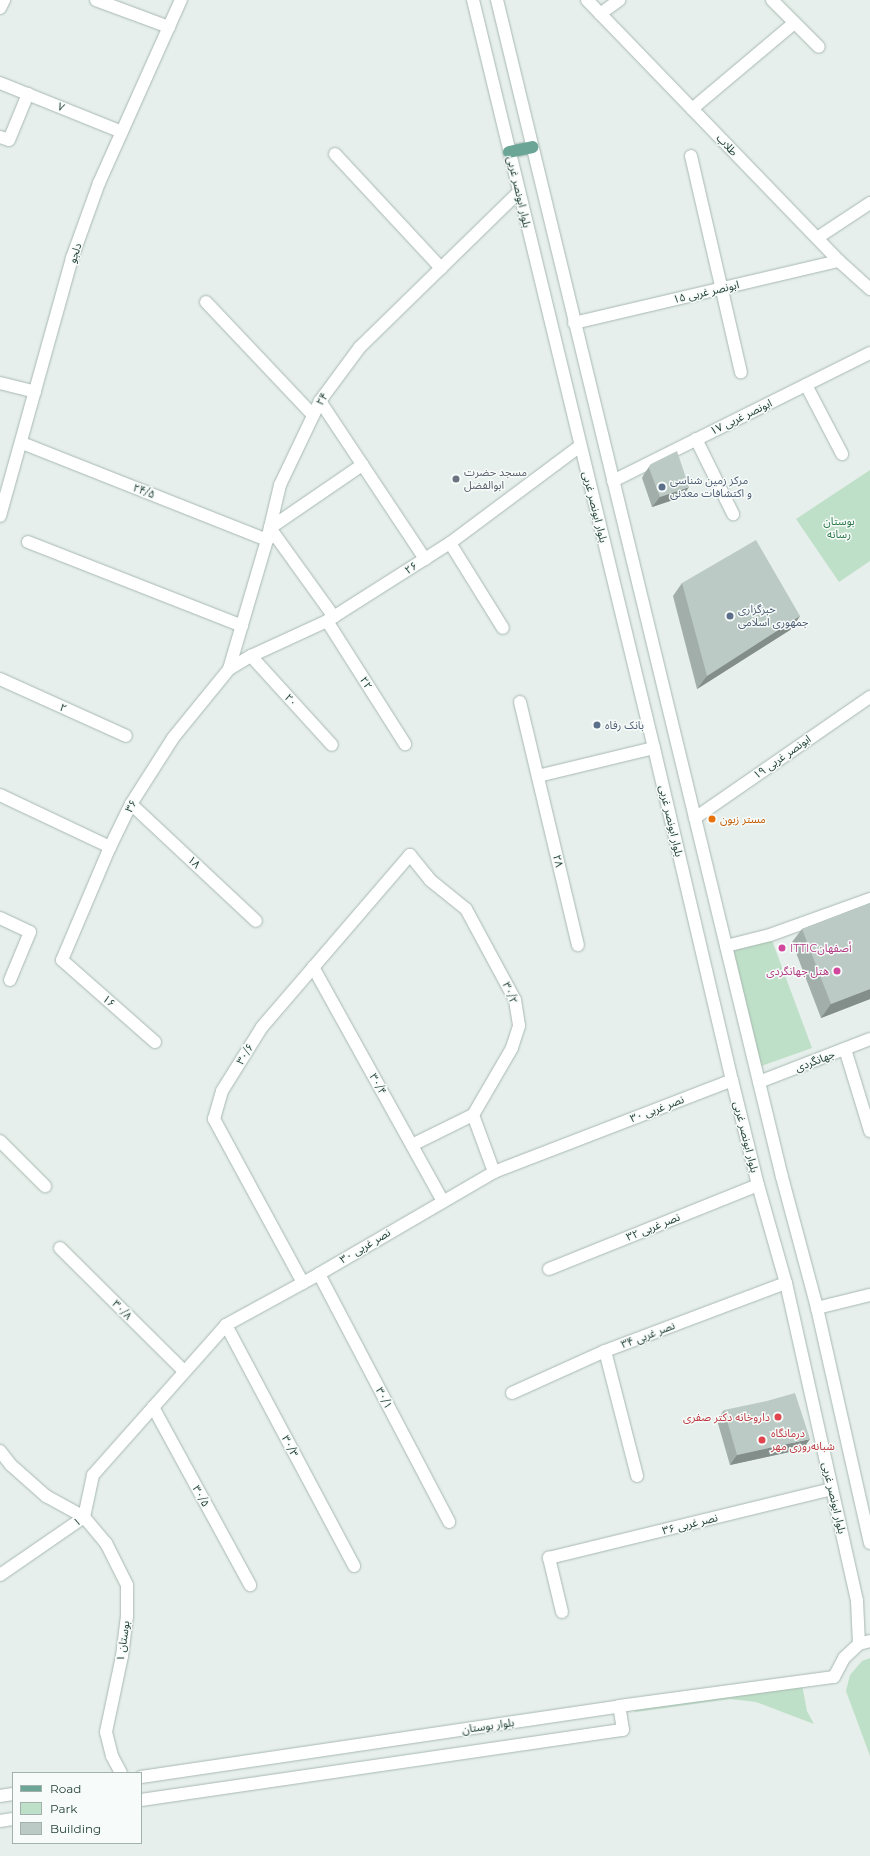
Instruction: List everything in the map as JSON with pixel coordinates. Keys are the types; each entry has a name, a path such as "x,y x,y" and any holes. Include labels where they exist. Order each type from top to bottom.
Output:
{"main road":[{"path":"509,152 532,147"}],"street":[{"path":"0,8 4,0"},
{"path":"96,0 169,27"},
{"name":"دلجو","path":"0,516 22,443 72,258 99,183 181,0"},
{"name":"بلوار ابونصر غربی","path":"473,0 654,748 732,1080 758,1185 786,1283 865,1642"},
{"name":"بلوار ابونصر غربی","path":"497,0 782,1177 817,1308 870,1543"},
{"name":"طلاب","path":"587,0 839,261 870,289"},
{"path":"600,14 619,0"},
{"path":"772,0 819,47"},
{"path":"692,109 794,22"},
{"name":"۷","path":"0,83 122,132"},
{"path":"0,137 9,140 28,94"},
{"path":"335,154 441,268"},
{"path":"691,156 741,372"},
{"name":"۲۴","path":"229,668 269,534 280,485 320,401 360,346 519,192"},
{"path":"817,238 870,203"},
{"name":"ابونصر غربی ۱۵","path":"574,323 839,261"},
{"path":"206,302 313,415"},
{"name":"ابونصر غربی ۱۷","path":"613,480 870,353"},
{"path":"0,383 35,392"},
{"path":"806,385 842,454"},
{"path":"320,401 425,559"},
{"path":"696,439 733,514"},
{"name":"۲۴/۵","path":"22,443 269,534"},
{"name":"۲۶","path":"229,668 251,656 331,619 450,543 580,446"},
{"path":"269,534 362,466"},
{"name":"۲۲","path":"269,534 331,619 405,744"},
{"path":"28,542 242,626"},
{"path":"450,543 503,628"},
{"name":"۲۰","path":"251,656 332,745"},
{"name":"۳۶","path":"62,960 110,847 131,804 173,738 229,668"},
{"name":"۲","path":"0,679 126,736"},
{"name":"ابونصر غربی ۱۹","path":"695,818 870,697"},
{"name":"۲۸","path":"520,702 578,945"},
{"path":"538,776 654,748"},
{"path":"0,795 110,847"},
{"name":"۱۸","path":"131,804 256,921"},
{"name":"۳۰/۶","path":"303,1282 214,1119 222,1091 262,1027 410,854"},
{"name":"۳۰/۲","path":"410,854 430,880 466,909 515,1000 519,1026 512,1048 473,1115"},
{"path":"726,946 770,935 870,899"},
{"path":"0,918 30,932 10,980"},
{"name":"۱۶","path":"62,960 155,1042"},
{"name":"۳۰/۴","path":"313,967 442,1200"},
{"name":"جهانگردی","path":"759,1082 870,1039"},
{"path":"846,1049 870,1132"},
{"name":"نصر غربی ۳۰","path":"84,1517 93,1475 226,1325 319,1274 442,1200 494,1172 732,1080"},
{"path":"412,1145 473,1115 494,1172"},
{"path":"0,1141 45,1186"},
{"name":"نصر غربی ۳۲","path":"549,1269 758,1185"},
{"name":"۳۰/۸","path":"60,1248 184,1371"},
{"name":"۳۰/۱","path":"319,1274 449,1522"},
{"name":"نصر غربی ۳۴","path":"512,1393 605,1351 786,1283"},
{"path":"817,1308 870,1295"},
{"name":"۳۰/۳","path":"226,1325 354,1566"},
{"path":"605,1351 637,1476"},
{"name":"۳۰/۵","path":"153,1407 250,1585"},
{"name":"۱","path":"0,1451 11,1465 46,1496 84,1517 0,1575"},
{"name":"نصر غربی ۳۶","path":"562,1612 549,1558 832,1489"},
{"name":"بوستان ۱","path":"84,1517 106,1543 127,1585 127,1616 122,1656 106,1732 112,1756 120,1772"},
{"name":"بلوار بوستان","path":"142,1777 619,1706 834,1677 844,1658 865,1642"},
{"name":"بلوار بوستان","path":"142,1800 623,1730 619,1706"},
{"path":"0,1796 12,1794"},
{"path":"0,1821 12,1819"}],"green space":[{"name":"بوستان رسانه","path":"870,470 870,561 839,582 796,519"},
{"path":"770,935 812,1048 756,1068 726,946"},
{"path":"870,1658 870,1756 846,1691 850,1675 862,1661"},
{"path":"802,1685 807,1711 814,1724 756,1702 730,1699 635,1712 634,1708"}],"building":[{"path":"677,451 689,487 660,497 649,468 651,464"},
{"name":"خبرگزاری جمهوری اسلامی","path":"756,540 800,616 707,676 682,583"},
{"name":"هتل جهانگردی","path":"870,903 870,989 831,1004 802,929"},
{"path":"795,1393 810,1439 737,1455 724,1410 767,1401"}],"place":[{"name":"مسجد حضرت ابوالفضل","path":"456,479"},
{"name":"مرکز زمین شناسی و اکتشافات معدنی","path":"662,487"},
{"name":"خبرگزاری جمهوری اسلامی","path":"730,616"},
{"name":"بانک رفاه","path":"597,725"},
{"name":"مستر زبون","path":"712,819"},
{"name":"ITTICأصفهان","path":"782,948"},
{"name":"هتل جهانگردی","path":"837,971"},
{"name":"داروخانه دکتر صفری","path":"778,1417"},
{"name":"درمانگاه شبانه‌روزی مهر","path":"762,1440"}]}
